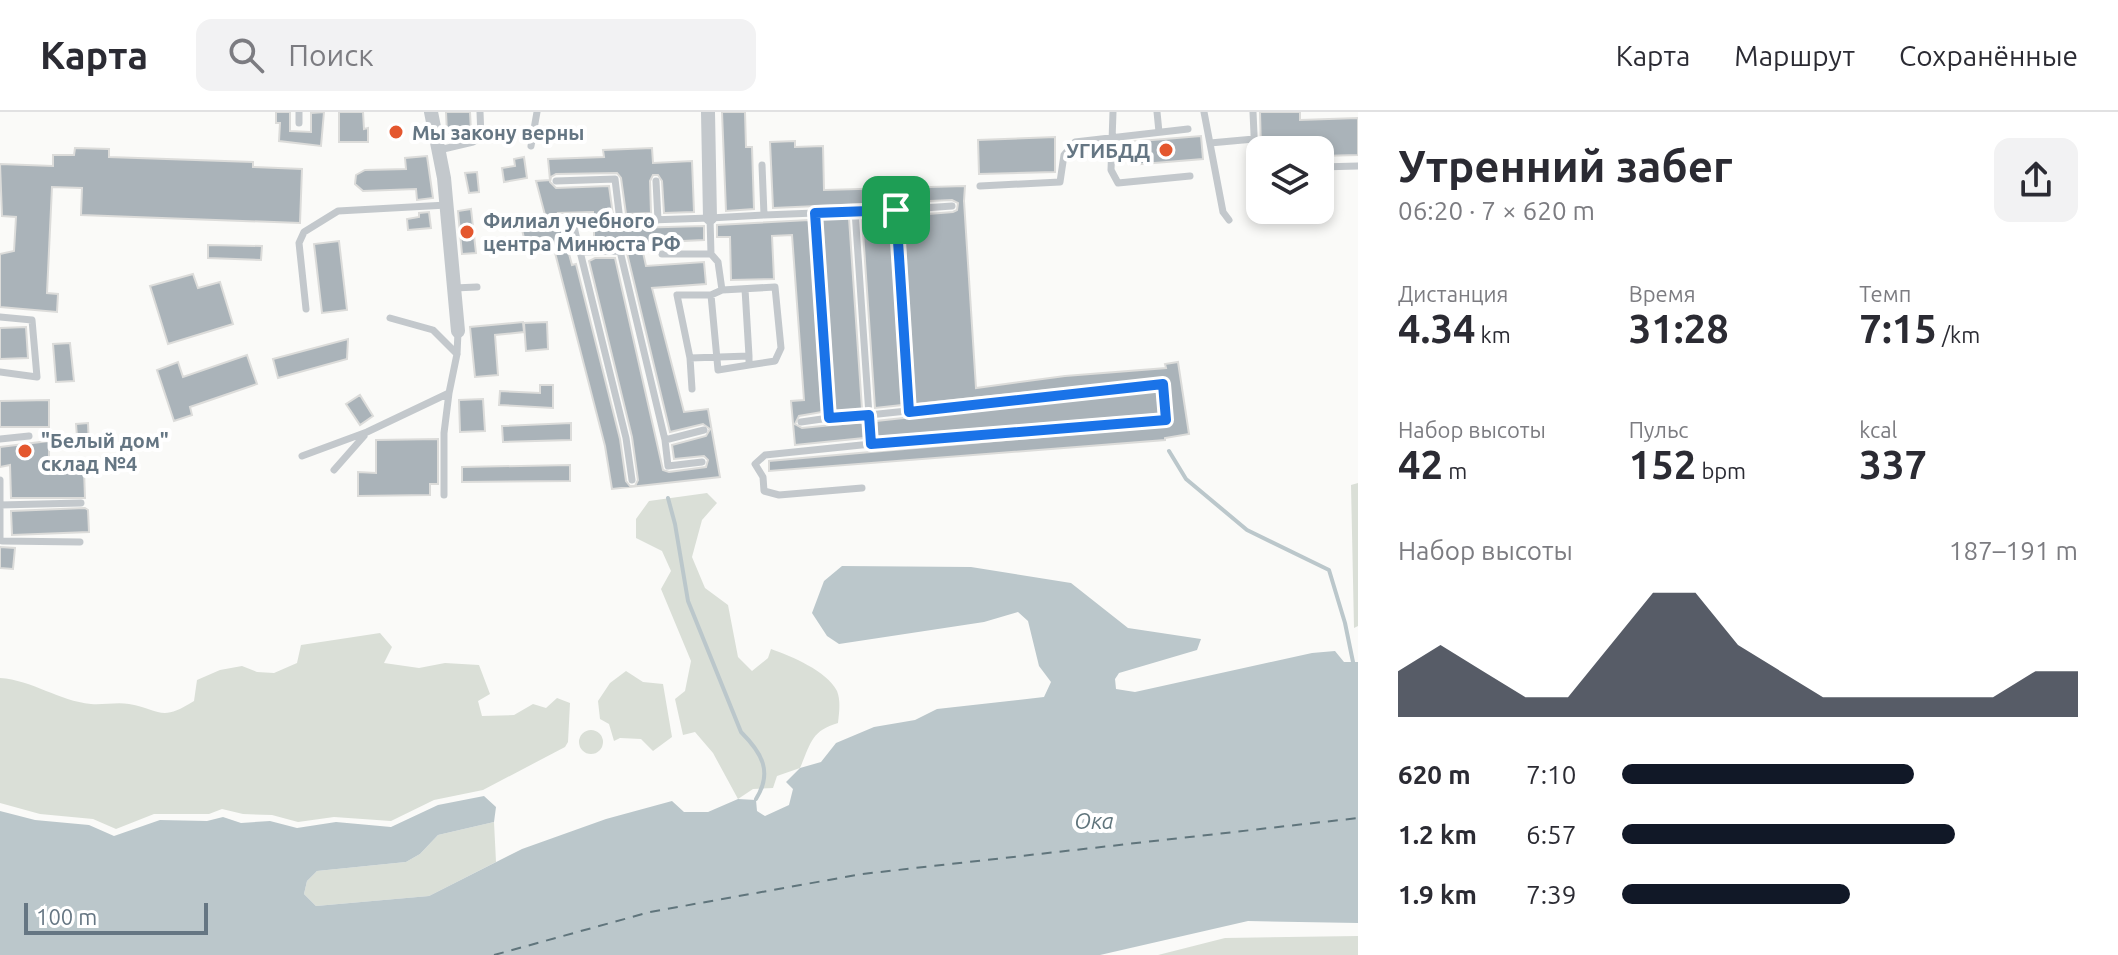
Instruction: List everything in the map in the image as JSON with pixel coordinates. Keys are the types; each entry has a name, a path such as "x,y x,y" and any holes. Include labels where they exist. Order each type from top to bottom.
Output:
{"street":[{"path":"431,112 447,205 458,331"},
{"path":"708,112 710,218"}],"lane":[{"path":"299,112 299,123"},
{"path":"439,150 473,142 481,137 480,112"},
{"path":"531,146 537,112"},
{"path":"1113,112 1111,170 1118,183 1190,176"},
{"path":"1157,112 1159,132"},
{"path":"1204,112 1223,212 1229,220"},
{"path":"1253,112 1254,136"},
{"path":"980,186 1060,182 1064,155 1075,142 1188,129"},
{"path":"1210,143 1246,140"},
{"path":"762,165 764,215"},
{"path":"1334,167 1358,166"},
{"path":"556,181 615,179 620,221"},
{"path":"656,181 658,220"},
{"path":"306,309 299,243 304,232 338,211 447,205"},
{"path":"632,480 626,438 573,223 952,206"},
{"path":"896,210 909,412"},
{"path":"855,211 871,444"},
{"path":"815,213 829,418"},
{"path":"710,218 711,254 718,262 722,290"},
{"path":"580,252 620,251 665,440 668,466 702,462"},
{"path":"662,254 711,254"},
{"path":"454,288 477,287"},
{"path":"690,358 775,361 781,348 775,287 722,290 711,295 677,295 690,358 692,389"},
{"path":"745,289 749,360"},
{"path":"711,295 716,357"},
{"path":"0,317 32,320 37,377 0,372"},
{"path":"390,318 433,330 457,354"},
{"path":"444,495 444,433 458,331"},
{"path":"801,422 1163,384 1166,420 765,455 755,464 763,477 764,491 779,495 862,488"},
{"path":"302,456 367,432 449,393"},
{"path":"665,440 704,430"},
{"path":"334,470 367,432"},
{"path":"0,439 29,436"},
{"path":"0,480 1,540 80,542"},
{"path":"1,505 81,503"}],"shaded area":[{"path":"1358,483 1358,626 1354,628 1351,485"},
{"path":"707,493 717,503 702,520 692,557 705,588 728,605 738,657 752,671 768,658 771,649 788,656 825,677 837,691 839,699 838,723 817,734 800,768 777,776 773,788 753,789 738,799 713,753 695,732 683,735 675,699 685,691 691,661 661,589 671,571 662,551 636,538 636,519 649,501"},
{"path":"380,633 392,647 384,663 419,668 445,663 479,665 490,694 478,701 482,716 514,715 533,704 546,708 557,698 570,703 568,742 565,747 483,790 434,800 391,821 334,817 298,822 272,815 243,814 222,809 209,814 154,814 116,829 93,819 40,814 0,803 0,678 23,682 79,702 129,704 167,713 194,701 197,680 220,670 242,666 257,672 274,673 297,663 301,645"},
{"path":"626,671 643,682 663,684 672,737 653,751 641,739 620,738 614,741 609,724 600,719 598,701 610,683"},
{"path":"591,730 602,737 603,742 596,753 591,754 580,747 579,742 586,731"},
{"path":"494,822 496,862 429,896 316,906 304,894 307,881 317,871 406,862 420,854 438,835"},
{"path":"1358,936 1358,955 1158,955 1225,938"}],"water":[{"name":"Ока","path":"842,566 971,567 1071,583 1128,628 1201,639 1197,650 1119,673 1115,679 1116,689 1135,692 1312,653 1335,651 1344,662 1358,662 1358,923 1248,921 1100,955 0,955 0,811 35,820 89,825 114,836 160,820 207,821 223,817 241,823 270,821 297,828 336,822 391,827 438,805 484,796 496,807 494,822 438,835 420,854 406,862 317,871 307,881 304,894 316,906 429,896 522,849 606,819 672,801 684,812 708,812 738,799 756,800 757,811 765,816 789,805 793,789 786,782 800,768 821,762 836,743 874,727 915,720 937,709 1044,697 1051,682 1039,666 1028,621 1018,612 984,622 839,644 827,636 812,613 824,581"}],"building":[{"path":"276,112 290,112 290,131 311,132 311,113 324,112 321,146 279,141 280,123 276,123"},
{"path":"339,112 363,112 368,142 339,142"},
{"path":"446,112 470,112 471,132 447,133"},
{"path":"722,112 745,112 746,147 752,147 754,209 726,211"},
{"path":"1260,112 1300,112 1300,120 1358,118 1358,155 1334,156 1334,136 1261,136"},
{"name":"УГИБДД","path":"1201,136 1203,159 1130,165 1128,142"},
{"path":"1055,137 1055,172 979,174 978,140"},
{"path":"795,141 795,147 823,146 824,190 965,186 976,388 1065,376 1166,368 1165,364 1178,362 1189,434 1165,440 769,471 769,461 1167,426 1172,420 1169,383 1163,378 915,404 903,216 953,212 957,210 958,203 952,200 773,208 770,142"},
{"path":"75,148 109,149 109,157 253,162 253,167 302,169 300,223 81,215 82,188 52,187 47,293 58,294 57,312 0,307 0,254 14,251 16,217 2,216 0,164 53,166 53,155 74,155"},
{"path":"652,148 653,163 692,161 694,212 664,213 662,181 658,175 653,175 650,181 651,213 626,214 621,178 617,173 556,174 550,182 556,188 609,186 613,215 558,213 572,265 576,264 620,439 626,481 630,486 635,486 638,480 632,437 589,261 615,258 663,470 669,472 706,467 708,460 704,456 674,459 672,445 706,436 710,429 703,424 670,432 626,249 621,245 594,245 594,229 704,226 704,240 641,243 646,266 704,262 706,284 652,288 684,412 708,409 720,477 612,489 605,446 553,245 527,251 520,221 545,215 536,181 550,180 548,159 604,157 603,150"},
{"path":"427,156 433,198 417,200 416,189 363,191 355,184 356,175 365,170 406,169 405,158"},
{"path":"524,157 527,178 504,182 502,168 515,166 514,159"},
{"path":"477,172 479,192 469,193 465,173"},
{"name":"Филиал учебного центра Минюста РФ","path":"471,209 476,253 462,254 458,211"},
{"path":"429,212 431,228 408,230 407,219"},
{"path":"862,217 890,217 902,405 875,408"},
{"path":"849,218 862,409 835,411 822,219"},
{"path":"809,220 822,412 799,416 795,424 802,428 863,422 864,438 795,445 791,401 804,400 792,235 772,236 774,279 731,280 730,237 717,237 717,225"},
{"path":"339,241 347,310 322,313 314,244"},
{"path":"208,245 262,246 261,260 208,258"},
{"path":"193,274 198,288 220,282 233,324 168,344 150,286"},
{"path":"523,322 524,332 495,335 498,375 475,377 470,327"},
{"path":"547,322 548,349 526,351 524,323"},
{"path":"26,327 28,358 0,359 0,328"},
{"path":"348,339 347,359 278,378 273,359"},
{"path":"70,343 74,381 56,382 53,344"},
{"path":"247,355 257,384 190,407 192,415 174,421 157,370 178,362 183,377"},
{"path":"540,385 553,385 553,408 499,405 500,391 540,393"},
{"path":"1157,391 1159,414 877,437 876,421"},
{"path":"360,395 373,416 360,425 346,404"},
{"path":"483,399 485,431 460,432 459,400"},
{"path":"49,400 49,427 0,427 0,401"},
{"path":"88,423 89,447 71,448 70,438 77,437 76,424"},
{"path":"571,423 571,440 503,442 502,426"},
{"path":"438,439 438,484 430,484 430,495 358,496 358,472 376,473 376,440"},
{"path":"49,441 49,471 84,470 85,498 11,498 10,465 0,467 0,447"},
{"path":"570,465 570,481 462,482 462,467"},
{"path":"88,510 89,532 12,535 11,511"},
{"path":"0,547 15,548 13,569 0,568"}],"waterway":[{"path":"1169,451 1186,479 1247,530 1329,570 1353,662"},
{"path":"668,498 688,601 741,732 763,763 764,780 756,799"}],"ferry route":[{"path":"494,955 650,912 862,874 1358,818"}],"place":[{"name":"Мы закону верны","path":"396,132"},
{"name":"УГИБДД","path":"1166,150"},
{"name":"Филиал учебного центра Минюста РФ","path":"467,232"},
{"name":"\"Белый дом\" склад №4","path":"25,451"}],"route":[{"path":"896,210 909,412 1163,384 1166,420 871,444 869,415 829,418 815,213 896,210"}]}
